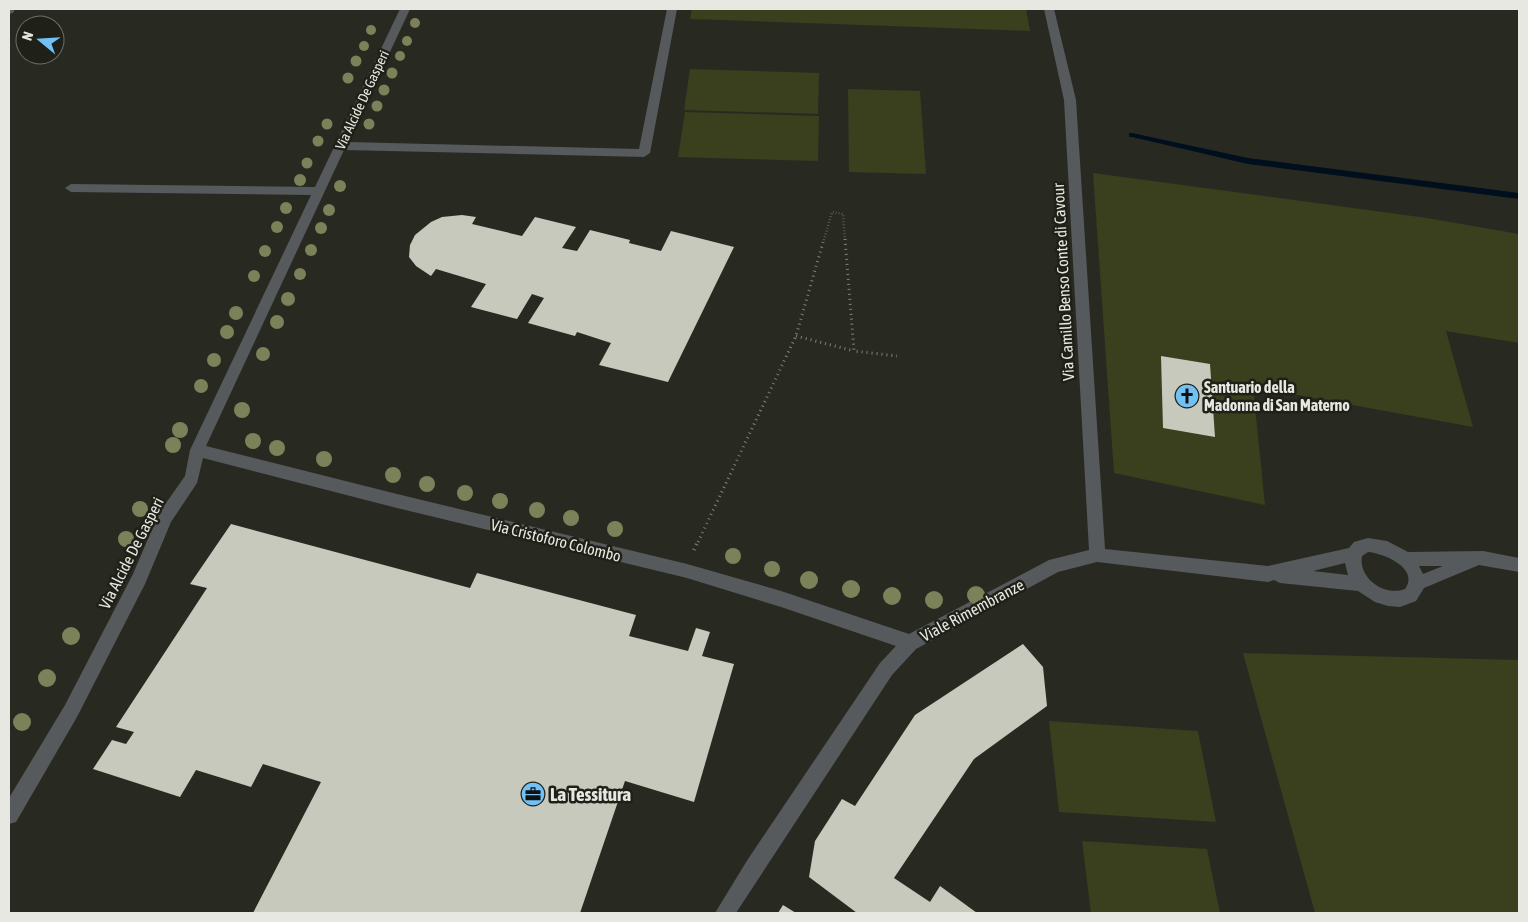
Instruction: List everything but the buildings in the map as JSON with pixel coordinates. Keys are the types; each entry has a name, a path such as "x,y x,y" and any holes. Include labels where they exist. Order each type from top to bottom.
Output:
{"street":[{"name":"Via Alcide De Gasperi","path":"9,815 71,711 139,579 166,518 192,478 198,450 405,9"},
{"path":"340,146 644,153 672,9"},
{"name":"Via Camillo Benso Conte di Cavour","path":"1050,9 1070,100 1097,555"},
{"path":"71,188 320,191"},
{"name":"Via Cristoforo Colombo","path":"198,450 686,572 781,599 910,643"},
{"path":"1366,544 1382,545 1396,551 1406,559 1414,569 1418,583 1415,592 1409,597 1399,600 1373,593 1363,584 1352,563 1354,554 1366,544"},
{"name":"Viale Rimembranze","path":"725,913 886,669 910,643 1055,565 1097,555 1268,574 1354,554"},
{"path":"1406,559 1483,558 1519,564"},
{"path":"1418,583 1483,558"},
{"path":"1268,574 1363,584"}],"path":[{"path":"696,545 796,336 832,212 843,214 854,351"},
{"path":"796,336 854,351 897,356"}],"green space":[{"path":"692,9 1026,9 1030,31 690,19"},
{"path":"690,69 819,73 818,114 684,110"},
{"path":"848,89 920,91 926,174 849,172"},
{"path":"685,112 819,116 818,161 678,157"},
{"path":"1093,173 1427,218 1519,234 1519,343 1446,331 1473,427 1253,387 1265,505 1114,473"},
{"path":"1243,653 1519,660 1519,913 1315,913"},
{"path":"1049,721 1198,731 1216,822 1059,812"},
{"path":"1082,841 1207,849 1220,913 1091,913"}],"waterway":[{"path":"1132,135 1248,161 1519,196"}],"place":[{"name":"Santuario della Madonna di San Materno","path":"1187,396"},
{"name":"La Tessitura","path":"533,794"}]}
